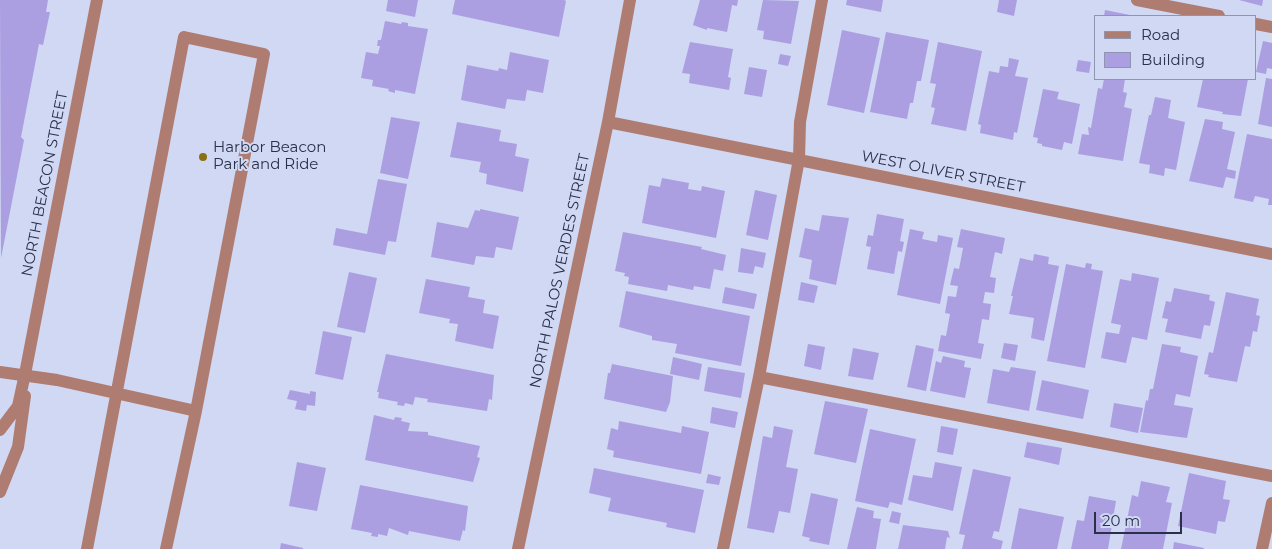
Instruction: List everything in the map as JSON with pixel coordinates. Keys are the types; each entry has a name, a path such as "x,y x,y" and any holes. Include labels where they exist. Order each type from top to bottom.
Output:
{"street":[{"name":"NORTH BEACON STREET","path":"0,430 18,406 97,0"},
{"name":"NORTH PALOS VERDES STREET","path":"518,549 608,122 630,0"},
{"path":"723,549 759,376 799,160 800,122 822,0"},
{"path":"1137,0 1214,15"},
{"path":"1257,24 1272,27"},
{"path":"87,549 118,394 184,37 264,54 196,411 166,549"},
{"name":"WEST OLIVER STREET","path":"608,122 1272,254"},
{"path":"0,372 25,374 196,411"},
{"name":"NORTH BEACON STREET","path":"0,492 7,479 20,438 24,411 25,374"},
{"path":"759,376 1272,476"},
{"path":"1262,549 1272,503"}],"building":[{"path":"0,0 48,0 46,12 50,12 43,45 39,44 21,137 24,140 1,258"},
{"path":"388,0 418,0 415,17 386,11"},
{"path":"455,0 566,1 559,37 452,14"},
{"path":"700,0 738,0 737,6 732,5 727,32 707,28 707,30 693,25"},
{"path":"763,0 799,1 791,44 763,39 764,31 757,30"},
{"path":"847,0 883,0 881,12 846,5"},
{"path":"999,0 1017,0 1014,16 997,12"},
{"path":"1239,0 1263,0 1262,6"},
{"path":"1105,10 1130,15 1104,15"},
{"path":"385,21 401,24 402,22 408,23 408,26 428,29 415,94 395,90 395,93 388,91 389,89 372,86 373,80 361,78 366,52 378,54 380,46 377,46 378,40 381,40"},
{"path":"842,30 880,38 864,113 827,105"},
{"path":"886,32 929,40 921,81 917,81 913,103 910,103 907,119 870,112"},
{"path":"1263,41 1272,43 1272,69 1267,68 1266,74 1257,72"},
{"path":"690,42 733,49 728,77 731,78 729,90 689,83 690,74 682,73"},
{"path":"938,42 982,51 966,131 931,124 935,108 931,107 936,84 930,83"},
{"path":"510,52 549,60 543,93 527,90 525,101 507,99 505,109 461,100 467,65 498,71 499,68 507,70"},
{"path":"780,54 791,56 788,66 778,64"},
{"path":"1009,58 1019,60 1015,76 1028,78 1017,133 1014,132 1013,140 980,133 981,125 978,124 989,71 999,73 1000,66 1008,67"},
{"path":"1078,60 1091,62 1089,73 1076,71"},
{"path":"749,67 767,70 762,97 744,94"},
{"path":"1266,78 1272,79 1272,127 1258,124"},
{"path":"1104,80 1125,80 1123,92 1127,93 1124,107 1132,109 1123,161 1078,154 1082,134 1089,135 1088,127 1091,128 1098,88 1102,89"},
{"path":"1203,80 1248,80 1241,116 1222,114 1223,112 1197,107"},
{"path":"1043,89 1059,92 1057,99 1080,104 1072,144 1064,142 1062,150 1042,146 1042,144 1037,143 1038,138 1033,137"},
{"path":"1155,97 1171,100 1168,118 1185,122 1176,170 1165,168 1164,176 1149,173 1150,165 1139,163 1149,115 1151,115"},
{"path":"391,117 420,122 408,179 380,173"},
{"path":"1205,119 1223,122 1222,129 1235,132 1227,169 1236,171 1235,179 1226,177 1223,188 1189,181"},
{"path":"457,122 501,130 499,141 517,144 515,156 529,159 523,192 486,184 487,174 479,172 481,162 450,157"},
{"path":"1247,134 1272,139 1272,205 1268,205 1269,199 1255,196 1253,202 1234,198"},
{"path":"662,178 689,183 688,189 701,191 702,186 725,191 716,238 642,223 649,185 660,187"},
{"path":"378,179 407,184 396,242 388,241 385,255 333,245 336,228 367,234"},
{"path":"755,190 777,195 768,240 746,235"},
{"path":"480,209 519,217 512,250 496,247 494,258 476,256 474,265 431,257 437,222 468,228 475,210 480,211"},
{"path":"877,214 904,219 900,241 904,242 902,252 898,251 894,274 867,269 871,247 866,246 868,235 873,236"},
{"path":"822,215 849,218 836,285 809,279 812,260 799,257 805,228 819,231"},
{"path":"910,229 924,232 922,239 937,242 938,235 953,238 940,304 897,295"},
{"path":"961,229 1005,238 1002,254 995,252 990,277 996,278 994,293 985,292 983,303 991,304 989,320 982,319 978,343 984,344 981,359 938,351 941,335 946,336 950,314 945,313 948,296 956,297 958,286 950,285 954,268 959,269 963,248 957,247"},
{"path":"623,232 702,247 701,249 726,255 723,271 714,269 710,289 694,286 693,290 668,285 667,291 628,284 629,277 624,276 625,273 615,271"},
{"path":"741,248 766,253 763,268 755,266 753,274 738,272"},
{"path":"1034,254 1049,257 1048,264 1059,266 1044,341 1031,338 1034,318 1009,314 1013,296 1011,296 1020,258 1033,261"},
{"path":"1086,263 1092,264 1091,269 1103,271 1085,368 1047,361 1066,264 1085,268"},
{"path":"349,272 377,278 365,333 337,327"},
{"path":"1132,273 1159,278 1147,340 1132,337 1126,363 1101,358 1106,332 1119,334 1121,325 1111,323 1120,279 1131,281"},
{"path":"426,279 470,287 468,297 485,300 483,313 499,316 493,349 455,341 458,324 449,323 450,319 419,313"},
{"path":"801,282 818,286 814,303 798,300"},
{"path":"725,287 757,294 754,309 722,303"},
{"path":"1174,288 1210,295 1209,300 1215,302 1210,326 1204,325 1201,339 1165,332 1168,319 1162,318 1166,301 1171,302"},
{"path":"626,291 750,316 741,366 675,353 677,344 652,340 652,336 619,327"},
{"path":"1226,292 1259,299 1256,315 1260,316 1257,332 1253,331 1250,347 1245,346 1237,382 1208,377 1209,375 1204,374 1209,352 1213,353"},
{"path":"323,331 352,337 343,380 315,374"},
{"path":"1004,343 1018,345 1015,361 1001,358"},
{"path":"808,344 825,347 821,370 804,366"},
{"path":"1162,344 1181,347 1180,352 1198,356 1190,397 1176,394 1174,405 1193,408 1187,438 1140,432 1146,400 1148,401 1150,389 1153,389"},
{"path":"916,345 934,349 926,391 907,387"},
{"path":"853,348 879,353 873,380 848,376"},
{"path":"386,354 494,375 492,400 489,399 487,411 427,402 428,399 415,397 413,405 405,403 404,406 397,405 398,402 378,398 379,392 377,392"},
{"path":"943,356 965,361 964,367 971,368 965,398 930,391 936,361 941,363"},
{"path":"673,357 702,364 699,380 670,374"},
{"path":"612,364 673,376 670,402 666,412 604,399 608,373 610,373"},
{"path":"708,367 745,373 741,398 704,391"},
{"path":"1011,367 1036,371 1029,411 987,403 993,369 1009,372"},
{"path":"1042,380 1089,390 1083,419 1036,410"},
{"path":"290,390 310,394 310,391 316,392 315,406 307,405 306,411 295,409 297,401 287,399"},
{"path":"825,401 868,409 856,463 814,454"},
{"path":"1114,403 1143,408 1138,433 1110,427"},
{"path":"712,407 738,412 735,428 710,423"},
{"path":"374,415 394,420 395,417 402,418 401,421 410,423 408,431 428,432 428,435 480,446 477,457 480,458 473,482 365,460"},
{"path":"619,421 681,433 682,426 709,432 701,474 613,457 614,451 607,449 611,428 618,430"},
{"path":"774,426 793,430 786,467 798,469 790,513 779,511 774,533 747,528 763,436 772,438"},
{"path":"941,426 958,429 953,455 937,452"},
{"path":"870,429 916,439 902,505 890,502 888,508 855,501"},
{"path":"1027,442 1062,448 1059,465 1024,457"},
{"path":"297,462 326,468 317,511 289,506"},
{"path":"935,462 962,467 953,511 908,500 913,475 932,478"},
{"path":"594,468 704,490 695,533 666,527 667,523 608,511 611,498 589,493"},
{"path":"973,469 1011,477 999,532 994,531 992,538 1003,541 1001,549 962,549 965,535 959,534"},
{"path":"1189,473 1226,481 1223,499 1230,500 1225,522 1218,521 1216,534 1178,526"},
{"path":"708,474 721,477 719,485 706,483"},
{"path":"1141,481 1170,487 1166,502 1172,503 1163,549 1121,549 1132,495 1138,497"},
{"path":"360,485 468,506 465,531 463,530 460,541 409,531 408,535 389,528 387,536 378,534 378,537 371,536 372,533 351,529"},
{"path":"811,493 838,499 829,545 809,541 810,538 802,536"},
{"path":"1089,496 1116,501 1108,549 1071,549 1077,520 1084,521"},
{"path":"857,507 874,511 873,518 881,519 876,549 847,549"},
{"path":"1019,508 1064,517 1057,549 1011,549"},
{"path":"892,511 901,513 899,524 889,522"},
{"path":"903,525 948,531 950,538 947,537 945,549 898,549"},
{"path":"1174,542 1204,548 1204,549 1173,549"},
{"path":"281,543 303,548 303,549 280,549"}],"place":[{"name":"Harbor Beacon Park and Ride","path":"203,157"}]}
